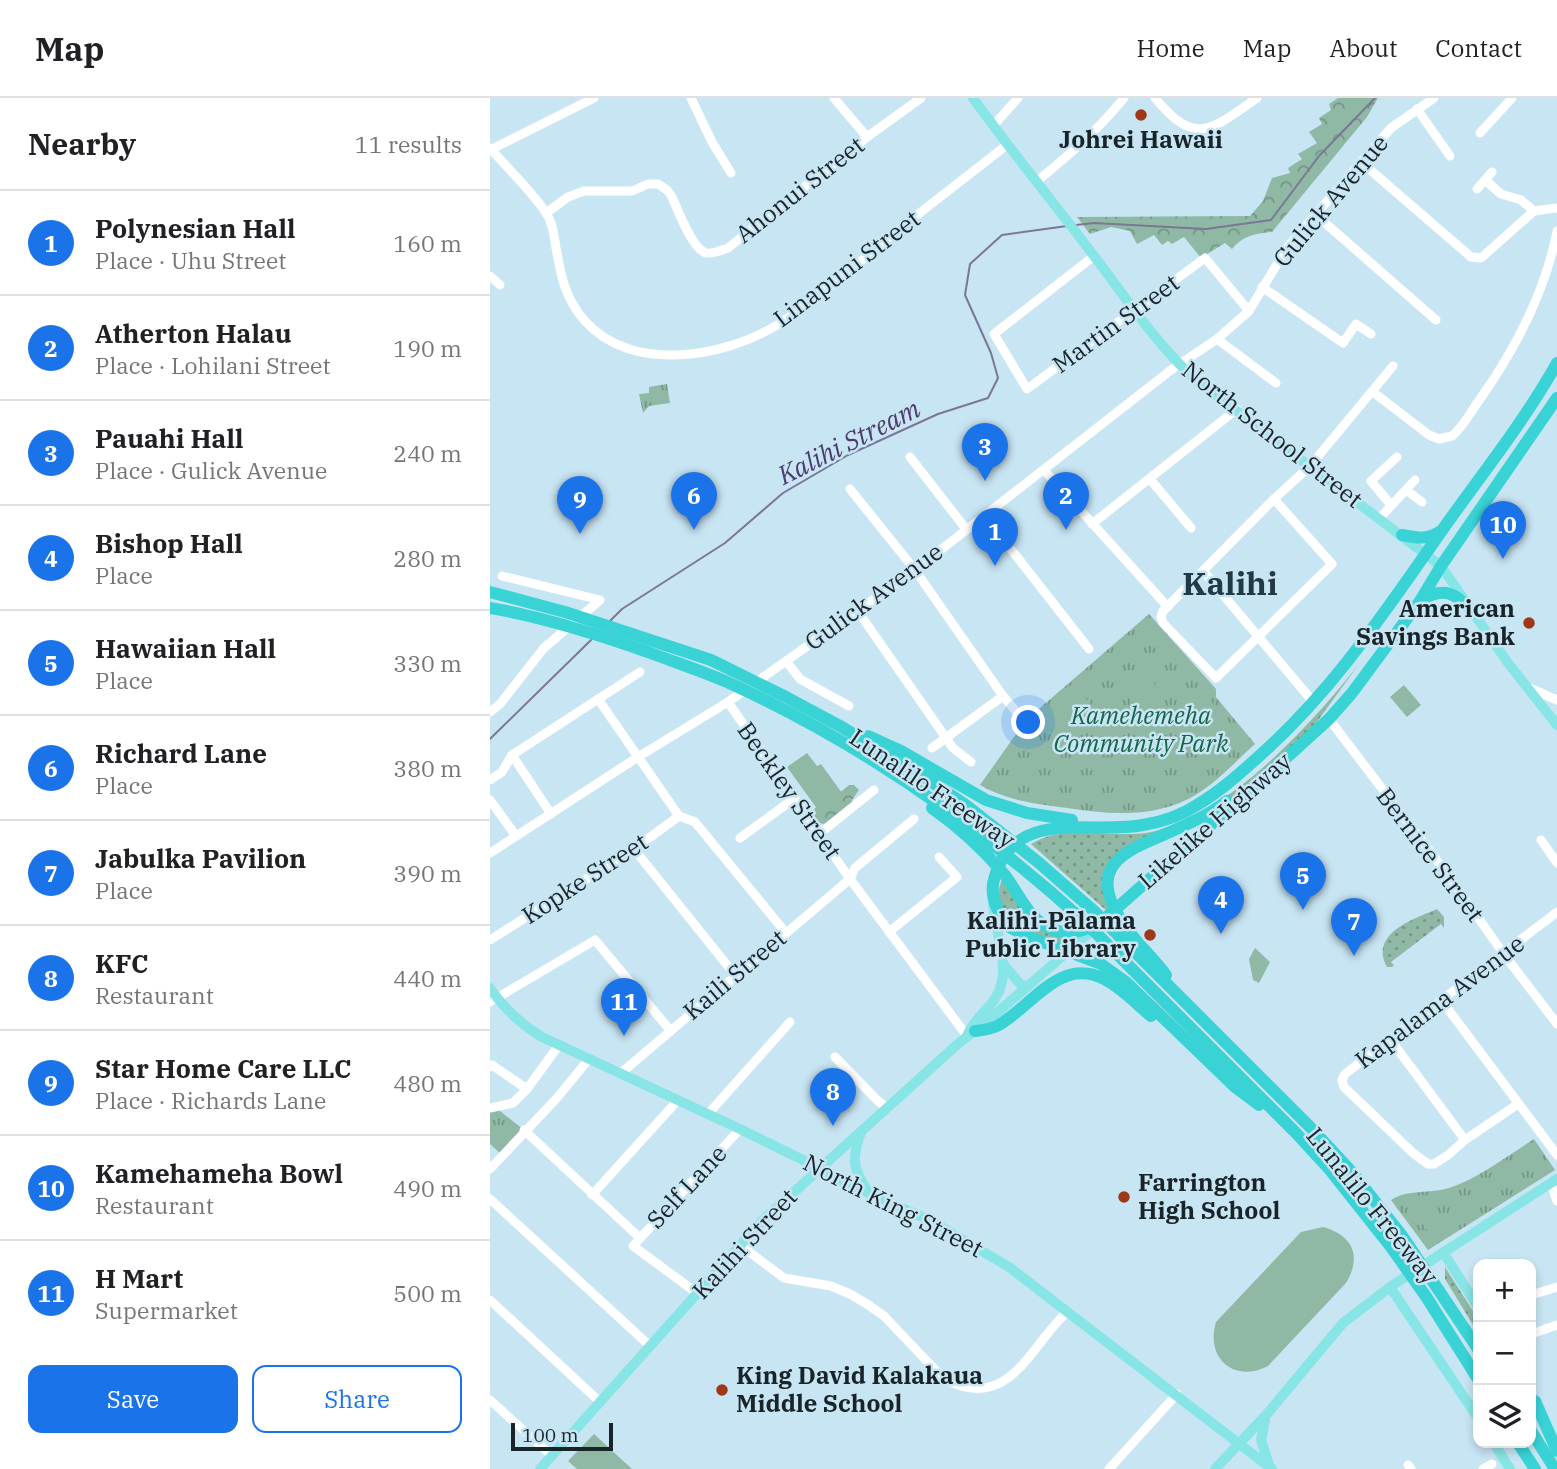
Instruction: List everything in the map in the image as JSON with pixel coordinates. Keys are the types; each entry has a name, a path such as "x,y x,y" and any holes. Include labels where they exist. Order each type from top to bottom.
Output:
{"highway":[{"name":"Likelike Highway","path":"993,899 995,874 1002,859 1012,847 1038,831 1059,827 1142,825 1163,820 1194,808 1211,797 1264,752 1314,704 1361,645 1519,423 1557,363"},
{"name":"Likelike Highway","path":"1100,923 1329,719 1352,693 1420,601 1441,566 1556,401"},
{"path":"1402,536 1433,537 1441,531"},
{"path":"490,585 565,612"},
{"path":"490,592 565,612"},
{"path":"1420,601 1437,593 1452,594 1459,596 1474,613"},
{"path":"490,608 613,633"},
{"name":"Lunalilo Freeway","path":"565,612 725,681 801,718 890,771 962,820 1049,890 1086,923 1296,1133 1338,1179 1427,1298 1473,1371"},
{"name":"Lunalilo Freeway","path":"613,633 711,660 786,697 926,778 967,806 1038,862 1094,911 1351,1171 1403,1237 1473,1341"},
{"path":"786,697 901,751 986,800 1009,808 1046,817 1091,822 1129,824 1163,820"},
{"path":"1191,1009 1149,952 1129,932 1112,906 1107,886 1112,868 1122,854 1129,850 1214,811 1295,750"},
{"path":"890,771 976,844 1005,876 1039,922 1047,928 1075,933 1100,923"},
{"path":"993,899 1005,922 1017,932 1101,964 1119,976 1235,1087 1296,1133"},
{"path":"971,1034 996,1027 1058,980 1086,973 1117,987 1206,1060"},
{"path":"1536,1404 1557,1451"},
{"path":"1536,1440 1555,1469"},
{"path":"1521,1448 1535,1469"}],"main road":[{"name":"North School Street","path":"973,98 1133,310 1180,364 1196,380 1441,566 1526,687 1556,723"},
{"name":"Likelike Highway","path":"971,1034 972,1022 998,996 1002,984 1002,963 993,899"},
{"name":"Likelike Highway","path":"971,1034 1100,923"},
{"path":"1002,963 1021,985 1028,986"},
{"name":"North King Street","path":"492,996 525,1027 559,1045 740,1129 968,1241 1009,1267 1271,1468"},
{"name":"Kalihi Street","path":"540,1469 740,1245 817,1169 971,1034"},
{"path":"861,1132 854,1166 870,1194"},
{"path":"1215,1469 1267,1414 1343,1323 1390,1287 1554,1181"},
{"path":"1443,1252 1473,1299"},
{"path":"1390,1287 1473,1411"},
{"path":"1536,1402 1557,1436"},
{"path":"1267,1414 1261,1436 1271,1468"},
{"path":"1497,1448 1510,1469"}],"street":[{"path":"490,149 594,98"},
{"path":"691,98 712,142 731,173"},
{"path":"834,98 867,137"},
{"name":"Ahonui Street","path":"546,213 568,197 584,191 632,191 648,184 657,184 672,197 698,248 707,253 728,248 867,137 921,98"},
{"path":"993,126 1018,98"},
{"path":"1036,182 1102,125 1124,98"},
{"path":"1155,98 1174,120 1187,127 1199,129 1221,124 1257,98"},
{"name":"Gulick Avenue","path":"490,853 728,702 915,570 1180,364 1217,340 1249,310 1286,249 1391,128 1434,98"},
{"path":"1480,133 1512,98"},
{"path":"1417,109 1450,156"},
{"name":"Linapuni Street","path":"490,149 546,213 553,229 567,296 584,320 613,344 635,351 671,354 722,348 777,325 1008,144"},
{"path":"1361,162 1471,257 1481,258 1534,211 1557,208"},
{"path":"1477,189 1492,172"},
{"path":"1485,180 1501,194 1521,200 1534,211"},
{"path":"1316,215 1436,320"},
{"path":"1373,392 1429,435 1439,439 1452,436 1500,370 1525,325 1547,273 1557,231"},
{"name":"Martin Street","path":"1094,256 994,334 1027,389 1205,258 1249,310"},
{"path":"490,275 500,285"},
{"path":"1262,287 1343,343 1356,324 1371,334"},
{"path":"1217,340 1276,383"},
{"path":"1274,499 1332,564 1216,678 1162,622 1162,614 1274,499 1310,466 1393,366"},
{"path":"1092,524 1237,409"},
{"path":"910,457 966,529"},
{"path":"1391,505 1371,481 1397,457"},
{"path":"1044,471 1168,607"},
{"path":"1150,479 1191,528"},
{"path":"1379,519 1415,480"},
{"path":"850,489 915,570 1003,696 1020,716"},
{"path":"1406,490 1422,502"},
{"path":"985,516 1089,649"},
{"path":"1204,572 1314,704"},
{"path":"490,712 500,704 544,648 600,600 502,576"},
{"path":"857,610 953,748 971,762"},
{"path":"786,661 800,679 849,706"},
{"path":"490,780 502,772 512,755 640,672"},
{"path":"1526,687 1557,700"},
{"path":"932,748 1003,696"},
{"path":"597,699 679,816 695,822 786,933"},
{"name":"Beckley Street","path":"728,702 850,879 971,1034"},
{"name":"Bernice Street","path":"1329,719 1557,1024"},
{"path":"512,755 551,814"},
{"path":"819,834 874,790"},
{"path":"740,838 795,798"},
{"path":"490,800 516,836"},
{"name":"Kopke Street","path":"490,940 634,849 679,816"},
{"name":"Beckley Street","path":"850,879 855,868 915,819"},
{"path":"1541,840 1557,863"},
{"path":"634,849 735,975"},
{"path":"890,932 957,877 939,857"},
{"name":"Kaili Street","path":"621,1073 850,879"},
{"name":"Kapalama Avenue","path":"1518,1104 1438,1162 1425,1164 1343,1086 1342,1080 1345,1074 1557,912"},
{"path":"492,996 595,940 670,1030"},
{"path":"1442,1001 1557,1155"},
{"path":"708,1114 790,1022"},
{"path":"1390,1039 1465,1140"},
{"path":"490,1108 513,1103 559,1045"},
{"path":"835,1057 888,1108"},
{"path":"490,1169 556,1099 589,1059"},
{"path":"490,1067 492,1065 527,1088"},
{"path":"592,1195 678,1100"},
{"name":"Self Lane","path":"636,1242 740,1129"},
{"path":"524,1130 592,1195 636,1242 697,1293"},
{"path":"1554,1181 1557,1201"},
{"path":"490,1199 650,1346"},
{"path":"740,1245 784,1278 831,1286 850,1294 884,1316 943,1378 982,1389 1006,1379 1023,1366 1067,1312"},
{"path":"1536,1294 1557,1287"},
{"path":"490,1300 600,1402"},
{"path":"1536,1332 1557,1325"},
{"path":"1109,1469 1177,1394"},
{"path":"490,1400 552,1456"}],"green space":[{"path":"1338,98 1378,98 1367,117 1272,232 1250,236 1232,249 1225,243 1201,258 1184,237 1172,244 1168,241 1162,245 1154,235 1137,244 1130,231 1111,227 1090,234 1077,217 1250,216 1263,201 1272,178 1290,173 1288,168 1302,159 1298,154 1317,143 1309,132 1322,124 1319,118 1331,110 1329,104"},
{"path":"667,384 670,403 649,406 643,413 639,394 649,393 649,387"},
{"name":"Kamehemeha Community Park","path":"1149,614 1216,689 1216,697 1255,744 1203,790 1171,806 1154,810 1120,813 1044,805 1012,798 980,785 1026,720"},
{"path":"1359,664 1306,737 1217,811 1116,863 1108,912 1031,844 1058,834 1146,833 1176,825 1206,810 1235,790 1292,741"},
{"path":"1141,675 1152,681 1159,690 1139,709 1119,687 1127,680"},
{"path":"1074,685 1099,713 1092,723 1082,729 1057,731 1040,713"},
{"path":"1404,685 1421,705 1407,717 1390,697"},
{"path":"1208,698 1245,741 1220,761 1205,744 1200,749 1178,723"},
{"path":"807,753 817,766 821,764 842,793 818,810 787,767"},
{"path":"849,785 854,785 859,790 852,800 852,805 824,824 816,822 812,814 815,808 825,805"},
{"path":"1002,879 1059,938 1078,939 1072,947 1032,933 1008,918 1001,908 999,895"},
{"path":"1437,909 1444,917 1444,928 1441,924 1391,962 1394,965 1392,967 1387,967 1383,955 1389,936 1406,923"},
{"path":"1255,948 1270,962 1259,983 1253,980 1249,959"},
{"path":"495,1107 524,1130 502,1155 490,1144 490,1108"},
{"path":"1534,1139 1555,1170 1428,1250 1391,1200 1404,1194 1441,1190 1460,1184"},
{"path":"1426,1196 1444,1219 1428,1231 1410,1208"},
{"path":"1323,1227 1342,1235 1352,1248 1353,1264 1346,1283 1268,1366 1244,1372 1225,1364 1215,1347 1216,1322 1301,1232"},
{"path":"1445,1267 1473,1311 1473,1325 1445,1279"},
{"path":"594,1434 632,1469 577,1469 568,1461"}],"waterway":[{"name":"Kalihi Stream","path":"1076,225 1094,223 1206,229 1271,220 1319,156 1375,98"},
{"name":"Kalihi Stream","path":"610,621 622,609 725,543 783,493 848,455 938,414 988,398 998,378 991,353 965,295 970,264 1002,235 1067,226"},
{"name":"Kalihi Stream","path":"490,739 591,640"}],"place":[{"name":"Johrei Hawaii","path":"1141,115"},
{"name":"Pauahi Hall","path":"985,481"},
{"name":"Richard Lane","path":"694,530"},
{"name":"Atherton Halau","path":"1066,530"},
{"name":"Star Home Care LLC","path":"580,534"},
{"name":"Kamehameha Bowl","path":"1503,559"},
{"name":"Polynesian Hall","path":"995,566"},
{"name":"American Savings Bank","path":"1529,623"},
{"name":"Hawaiian Hall","path":"1303,910"},
{"name":"Bishop Hall","path":"1221,934"},
{"name":"Kalihi-Pālama Public Library","path":"1150,935"},
{"name":"Jabulka Pavilion","path":"1354,956"},
{"name":"H Mart","path":"624,1036"},
{"name":"KFC","path":"833,1126"},
{"name":"Farrington High School","path":"1124,1197"},
{"name":"King David Kalakaua Middle School","path":"722,1390"}],"district":[{"name":"Kalihi","path":"1230,584"}]}
